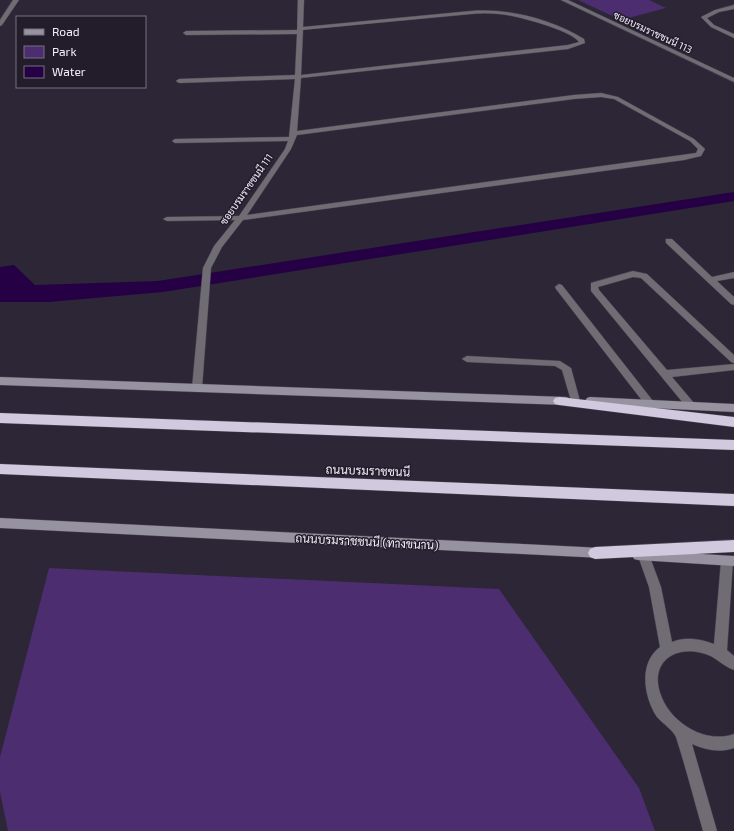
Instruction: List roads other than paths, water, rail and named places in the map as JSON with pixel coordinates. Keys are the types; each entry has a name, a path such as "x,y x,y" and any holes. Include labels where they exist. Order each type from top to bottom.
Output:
{"highway":[{"path":"559,401 734,422"},
{"path":"0,418 734,445"},
{"name":"ถนนบรมราชชนนี","path":"0,469 734,500"},
{"path":"595,553 734,546"}],"main road":[{"path":"0,381 734,408"},
{"name":"ถนนบรมราชชนนี (ทางขนาน)","path":"0,523 731,561"}],"street":[{"path":"0,24 16,0"},
{"name":"ซอยบรมราชชนนี 111","path":"197,388 207,268 218,246 241,218 288,149 293,136 298,77 301,0"},
{"name":"ซอยบรมราชชนนี 113","path":"564,0 734,80"},
{"path":"734,7 717,11 704,17 705,21 734,36"},
{"path":"179,81 298,77 568,47 582,43 582,40 574,34 518,16 499,12 464,13 300,28 186,33"},
{"path":"168,219 241,218 684,158 698,155 702,149 692,140 633,106 616,98 601,95 574,97 293,136 175,141"},
{"path":"669,241 734,302"},
{"path":"691,406 595,291 594,285 633,274 644,276 734,360"},
{"path":"710,280 734,274"},
{"path":"559,287 650,404"},
{"path":"467,359 557,363 566,368 575,401"},
{"path":"664,374 734,367"},
{"path":"644,556 655,588 667,650"},
{"path":"720,653 731,561"},
{"path":"734,664 720,653 701,645 682,644 667,650 655,661 651,678 654,697 665,716 681,732 704,743 726,745 734,741"},
{"path":"681,732 710,831"}],"water":[{"path":"734,192 734,201 163,292 49,302 0,302 0,267 14,265 35,285 158,281"}]}
